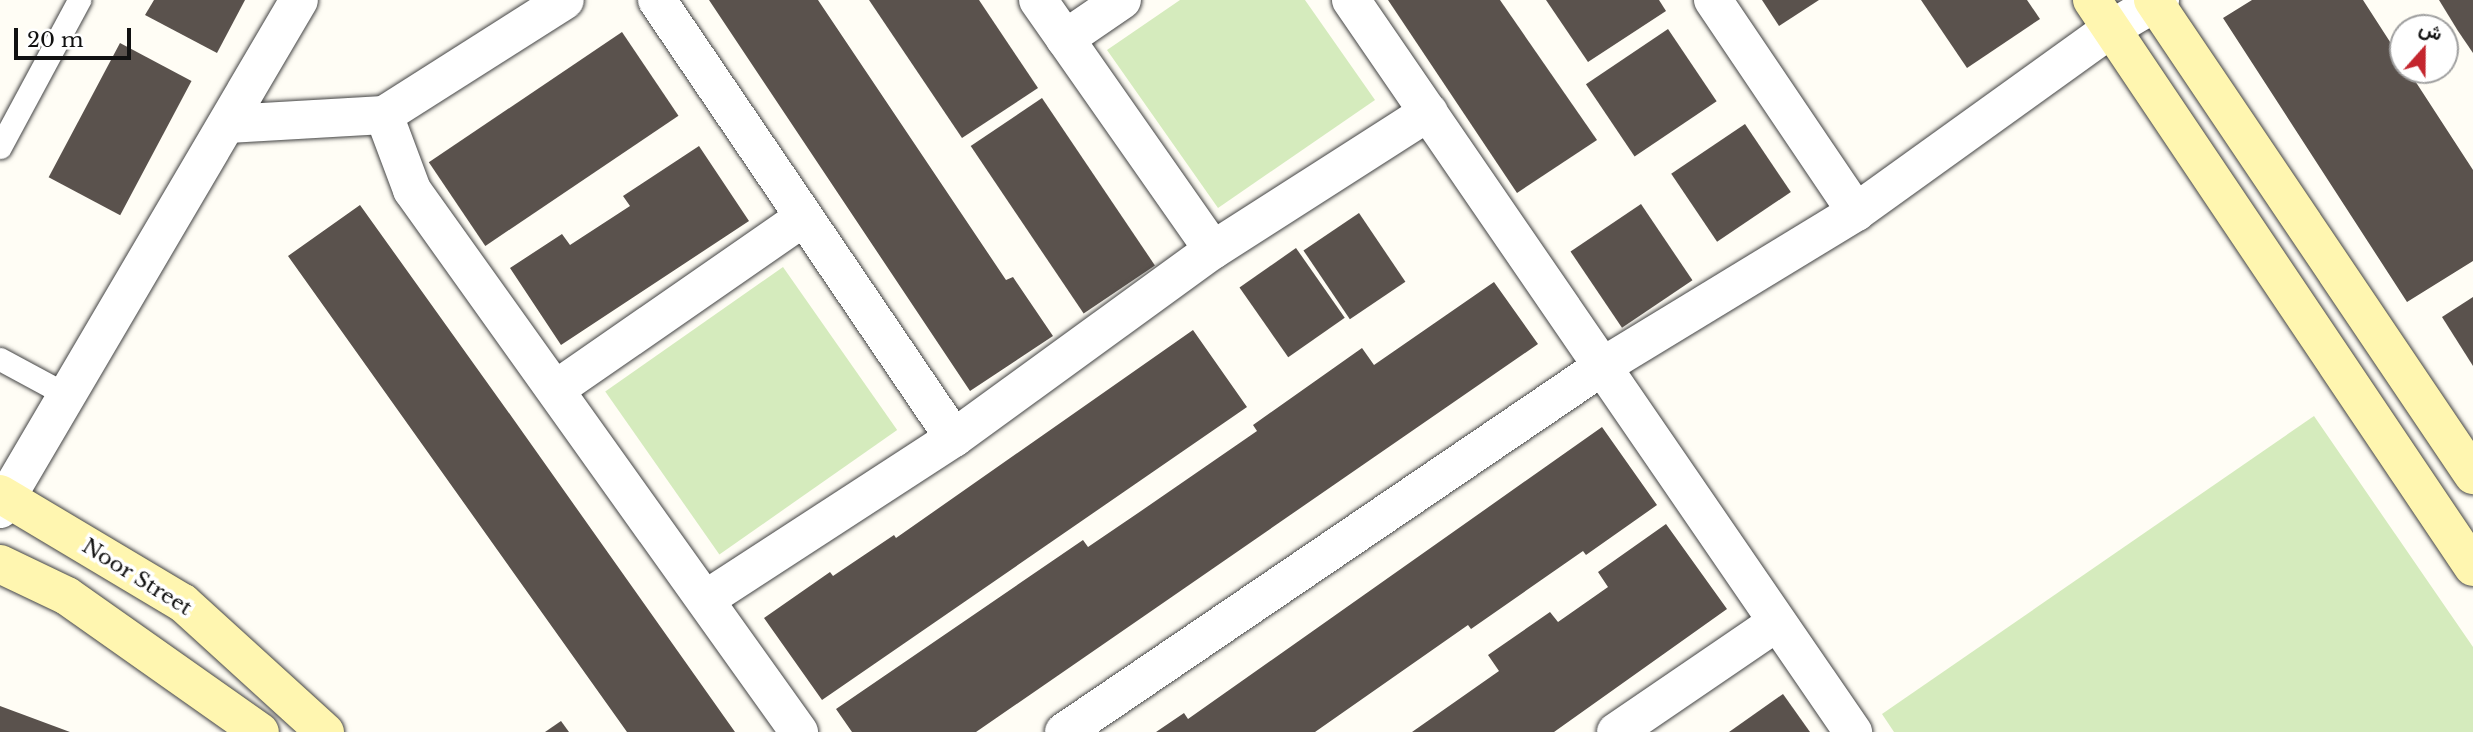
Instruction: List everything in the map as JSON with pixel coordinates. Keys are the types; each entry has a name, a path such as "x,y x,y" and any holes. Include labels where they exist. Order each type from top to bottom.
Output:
{"street":[{"path":"2,500 228,124 299,0"},
{"path":"228,124 384,115 565,0"},
{"path":"657,0 954,438"},
{"path":"1038,0 1213,250"},
{"path":"1065,39 1122,0"},
{"path":"1351,0 1853,732"},
{"path":"1713,0 1856,212"},
{"path":"1065,732 1603,366 1856,212 2101,15 2156,1 2473,475"},
{"path":"2101,15 2473,567"},
{"path":"706,599 954,438 1213,250 1429,112"},
{"path":"384,115 412,190 799,732"},
{"path":"556,389 803,218"},
{"name":"Noor Street","path":"2,500 183,603 324,732"},
{"path":"0,564 67,596 244,727"},
{"path":"1616,732 1776,623"}],"lane":[{"path":"0,147 79,0"},
{"path":"0,359 65,394"}],"green space":[{"path":"1180,0 1305,0 1375,100 1218,208 1107,50"},
{"path":"783,267 897,430 719,554 605,391"},
{"path":"2314,416 2473,647 2473,732 1894,732 1882,714"}],"building":[{"path":"154,0 245,0 217,53 145,15"},
{"path":"709,0 818,0 1006,280 1013,277 1053,336 970,391"},
{"path":"869,0 979,0 1038,88 962,138"},
{"path":"1388,0 1500,0 1597,140 1517,193"},
{"path":"1546,0 1659,0 1666,11 1588,62"},
{"path":"1762,0 1819,0 1779,26"},
{"path":"1921,0 2027,0 2040,19 1967,68"},
{"path":"2252,0 2363,0 2389,40 2389,84 2417,84 2473,170 2473,261 2407,302 2223,18"},
{"path":"2439,0 2473,0 2473,53 2459,32 2459,14 2448,14"},
{"path":"1668,29 1717,101 1635,156 1586,84"},
{"path":"622,32 678,116 485,246 429,162"},
{"path":"120,43 192,81 120,215 49,177"},
{"path":"1042,98 1155,265 1084,314 971,146"},
{"path":"1745,124 1791,192 1717,242 1671,174"},
{"path":"699,146 749,221 561,345 510,268 562,234 570,245 630,206 623,196"},
{"path":"1641,204 1692,280 1622,328 1571,252"},
{"path":"360,205 735,732 627,732 288,256"},
{"path":"1359,213 1405,282 1350,319 1303,250"},
{"path":"1296,248 1345,318 1288,357 1239,288"},
{"path":"1494,282 1538,344 976,732 852,732 836,709 1083,540 1088,547 1141,511 1257,431 1253,425 1362,348 1374,365"},
{"path":"2473,297 2473,366 2442,317"},
{"path":"1193,330 1247,407 822,700 764,618 830,572 833,576 894,535 896,538"},
{"path":"1602,427 1657,505 1586,555 1583,551 1471,629 1468,625 1315,732 1156,732 1184,713 1188,719"},
{"path":"1666,524 1727,609 1554,732 1412,732 1499,671 1488,655 1550,612 1558,622 1608,587 1598,572"},
{"path":"1783,694 1810,732 1729,732"},
{"path":"0,706 70,732 0,732"},
{"path":"561,721 569,732 545,732"}]}
